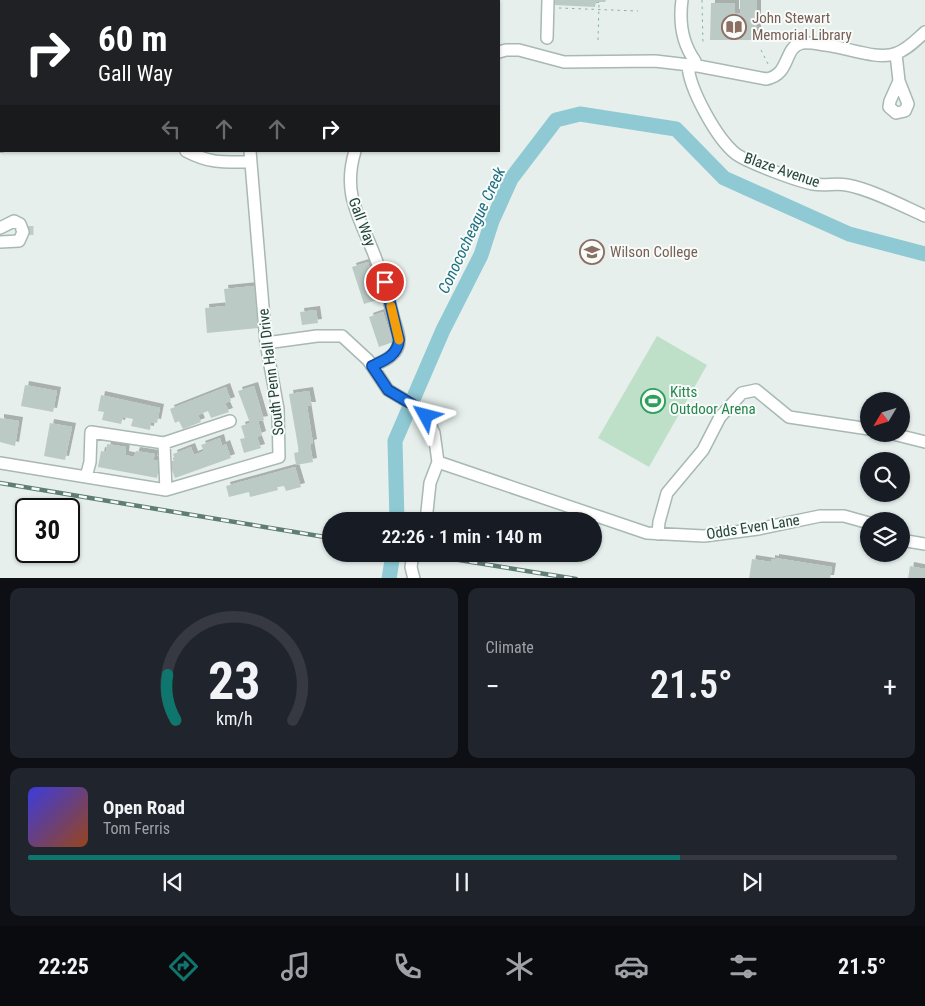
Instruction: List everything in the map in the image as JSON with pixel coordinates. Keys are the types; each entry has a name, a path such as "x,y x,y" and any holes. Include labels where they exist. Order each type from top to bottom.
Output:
{"street":[{"name":"Blaze Avenue","path":"682,0 680,21 693,64 691,84 700,104 723,140 734,152 746,160 811,184 824,186 847,185 880,196 925,216"},
{"path":"547,38 548,4"},
{"path":"500,52 519,50 564,62 655,61 693,64 766,79 774,77 781,72 790,52 801,43 829,45 875,54 896,54 925,32"},
{"path":"896,54 899,81"},
{"path":"188,152 200,158 216,162 250,156"},
{"name":"Gall Way","path":"355,152 351,170 352,200 385,282 399,340 396,352 389,358 372,366"},
{"name":"South Penn Hall Drive","path":"0,463 166,490 279,457 278,409 266,343 250,156"},
{"path":"14,221 20,224 25,234"},
{"path":"0,228 14,221 23,222 25,234"},
{"path":"0,242 25,234"},
{"path":"266,343 317,336 342,336 368,360 388,390 415,406 426,416 434,433 438,462 430,483 427,512"},
{"path":"658,534 659,522 667,493 703,450 720,418 742,393 756,390 789,418 860,428"},
{"path":"86,477 90,462 91,432 164,443 230,421"},
{"path":"910,438 925,442"},
{"path":"164,443 166,490"},
{"name":"Odds Even Lane","path":"438,462 647,533 704,536 758,529 820,516 844,516 860,520"},
{"path":"910,542 925,544"},
{"path":"412,562 414,578"}],"path":[{"path":"702,0 703,44"},
{"path":"548,4 599,10 638,11"},
{"path":"598,40 599,4"},
{"path":"761,50 774,77"}],"green space":[{"name":"Kitts Outdoor Arena","path":"657,336 707,365 649,467 598,438"}],"building":[{"path":"555,0 606,0 605,2 596,2 595,7 555,5"},
{"name":"John Stewart Memorial Library","path":"740,0 757,0 757,40 710,40 711,3 735,3 735,13 740,13"},
{"path":"368,262 380,299 364,304 352,267"},
{"path":"254,286 258,328 207,333 205,308 226,306 224,289"},
{"path":"316,310 318,323 302,325 300,312"},
{"path":"383,312 393,342 379,347 369,317"},
{"path":"25,385 57,391 53,412 21,406"},
{"path":"254,386 264,420 258,421 262,435 257,437 261,448 244,453 240,439 245,438 241,426 250,423 238,391"},
{"path":"226,387 231,401 225,403 229,412 211,418 208,411 198,415 201,422 183,429 179,421 175,423 170,409"},
{"path":"309,391 312,406 307,406 313,443 310,444 313,462 296,465 294,453 299,452 289,394"},
{"path":"101,395 160,408 157,423 151,422 150,430 131,426 133,419 123,417 121,424 102,420 104,412 98,411"},
{"path":"0,418 19,421 15,446 0,442"},
{"path":"50,423 72,427 65,460 44,456"},
{"path":"220,438 222,446 226,444 231,458 175,478 169,462 175,460 173,454 191,447 194,455 204,451 201,445"},
{"path":"107,444 126,447 125,455 134,457 136,451 155,454 153,460 160,461 157,478 98,467 101,451 106,452"},
{"path":"295,467 301,487 286,491 284,486 277,487 278,490 250,497 249,492 229,497 226,486"},
{"path":"775,558 832,567 830,578 749,578 752,559 771,562 771,559 775,560"},
{"path":"910,566 925,569 925,578 908,578"}],"waterway":[{"name":"Conococheague Creek","path":"397,512 395,441 443,330 481,255 492,221 511,179 556,120 580,114 676,129 724,178 849,234 925,254"},
{"name":"Conococheague Creek","path":"389,578 392,562"}],"tunnel":[{"path":"28,226 28,235"}],"railway":[{"path":"0,483 322,537"},
{"path":"471,562 570,578"}],"slow traffic":[{"path":"391,306 399,340"}],"place":[{"name":"John Stewart Memorial Library","path":"734,27"},
{"name":"Wilson College","path":"592,252"},
{"name":"Kitts Outdoor Arena","path":"653,401"}],"route":[{"path":"385,282 399,340 396,352 389,358 372,366 388,390 415,406 426,416"}]}
